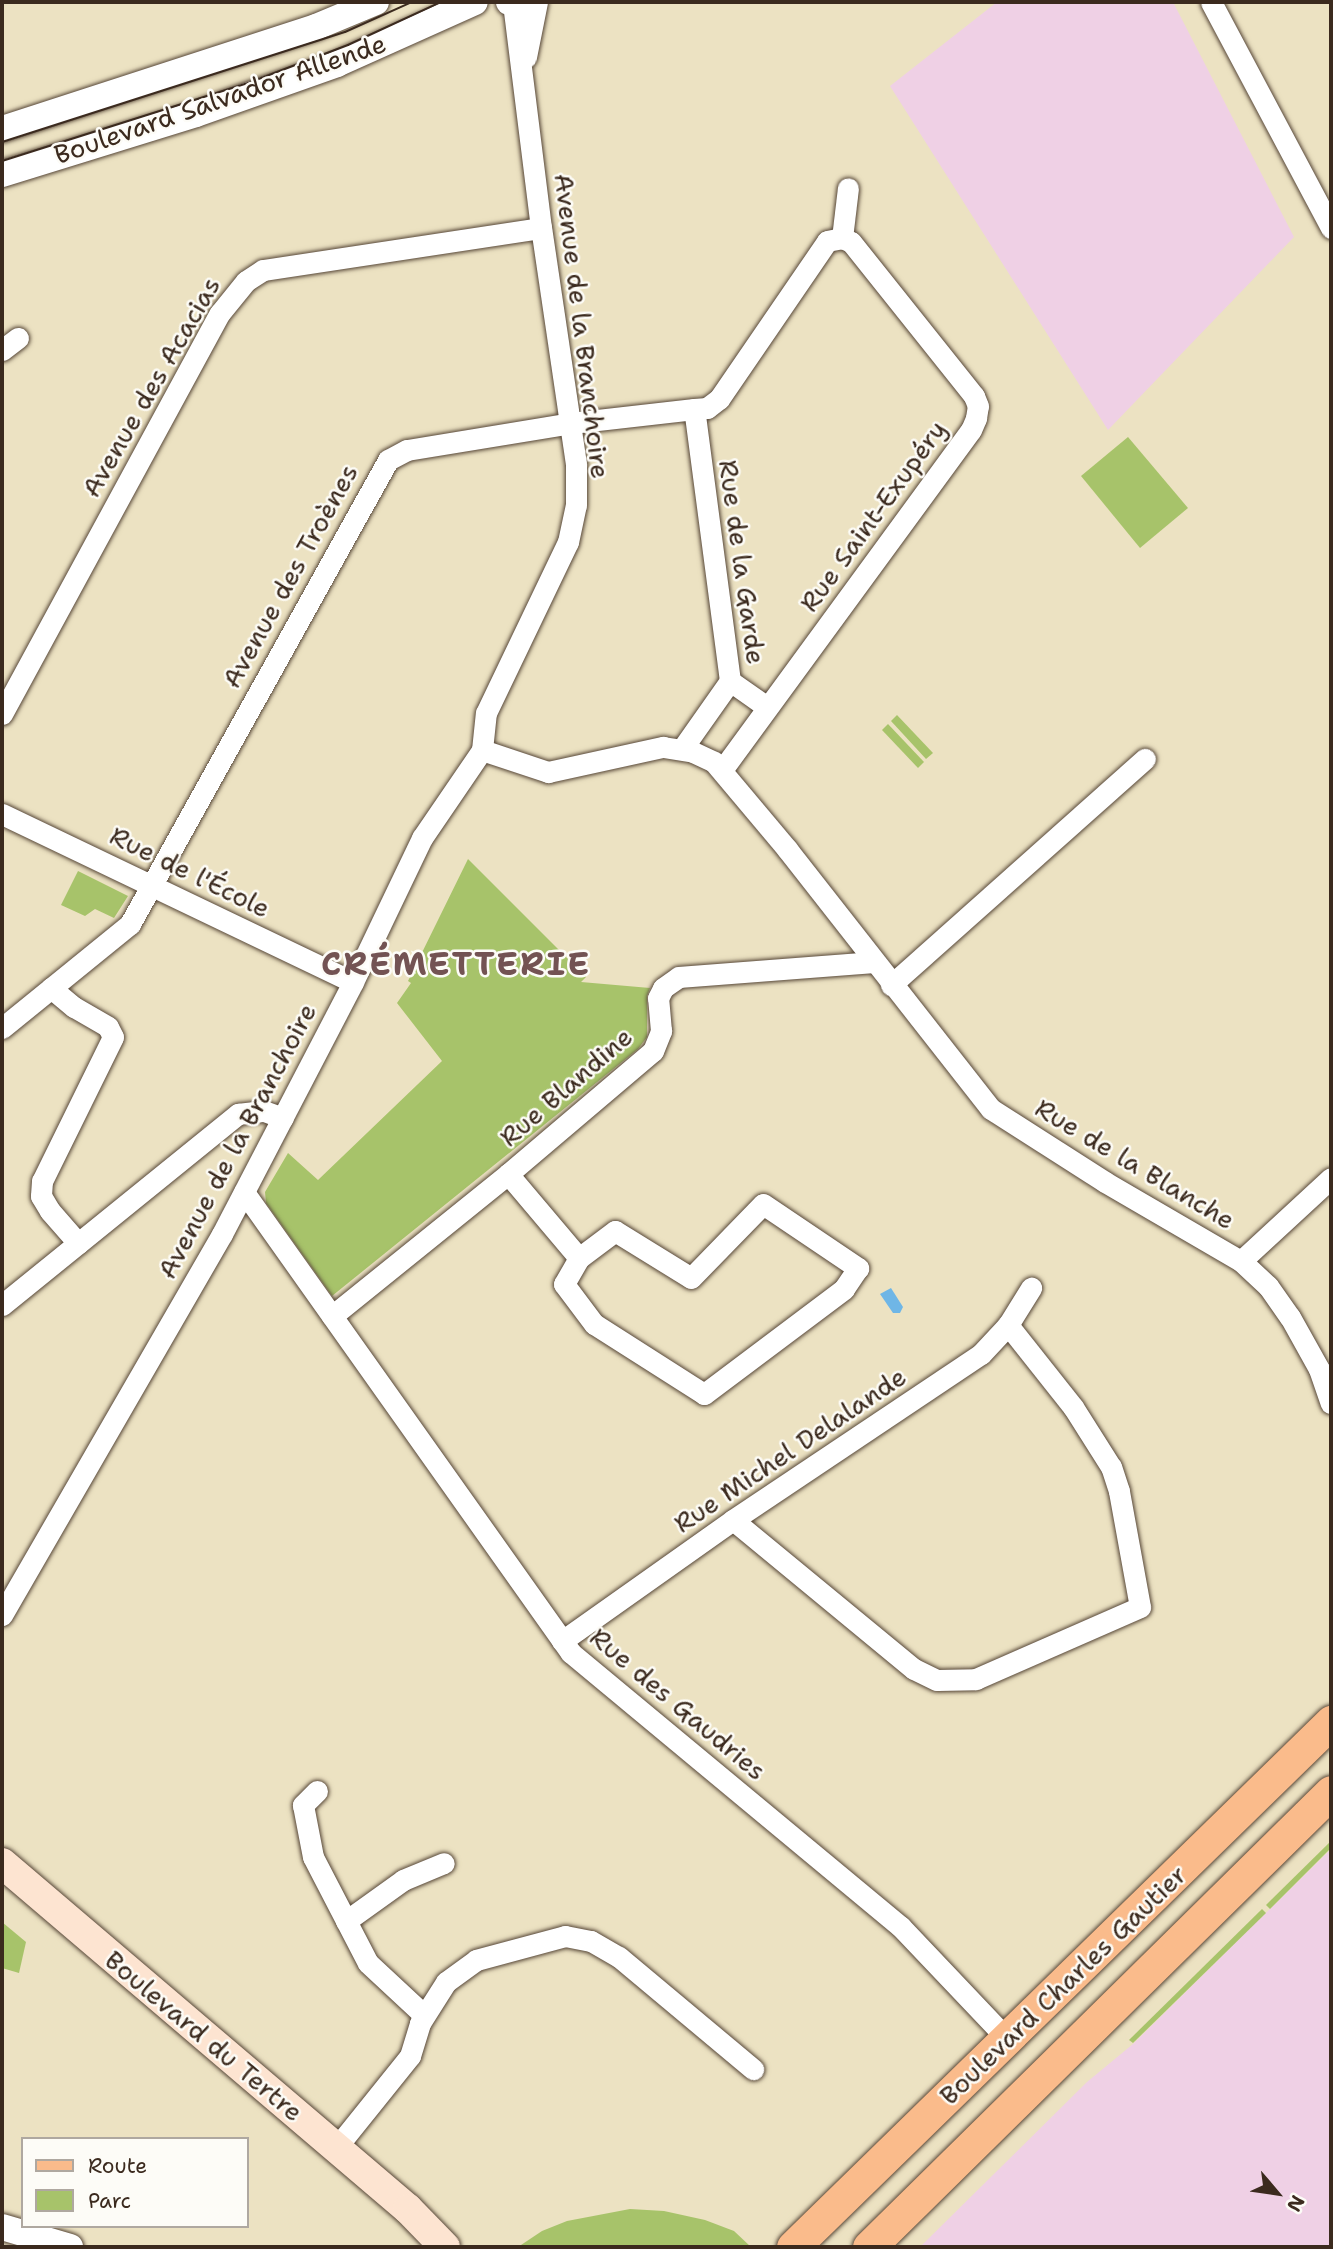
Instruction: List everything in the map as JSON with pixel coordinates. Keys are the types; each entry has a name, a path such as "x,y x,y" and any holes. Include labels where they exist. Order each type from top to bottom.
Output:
{"main road":[{"name":"Boulevard Charles Gautier","path":"793,2247 1331,1722"},
{"name":"Boulevard Charles Gautier","path":"869,2247 1331,1792"},
{"name":"Boulevard du Tertre","path":"2,1863 408,2208 464,2247"},
{"name":"Boulevard du Tertre","path":"408,2208 445,2247"}],"street":[{"name":"Boulevard Salvador Allende","path":"2,129 279,39 376,2"},
{"name":"Boulevard Salvador Allende","path":"2,174 195,114 337,64 475,2"},
{"path":"511,2 523,2"},
{"name":"Avenue de la Branchoire","path":"2,1615 244,1192 353,982 422,838 482,750 486,713 568,542 577,485 571,423 541,228 511,2"},
{"name":"Avenue de la Branchoire","path":"522,76 537,2"},
{"path":"1210,2 1331,228"},
{"path":"571,423 707,408 719,400 827,241 842,238 848,188"},
{"name":"Avenue des Acacias","path":"2,714 220,313 246,281 263,270 541,228"},
{"name":"Rue Saint-Exupéry","path":"722,770 971,430 978,406 974,396 851,242 842,238"},
{"name":"Rue de la Garde","path":"682,749 730,681 694,409"},
{"name":"Avenue des Troènes","path":"2,1028 130,924 388,460 407,450 571,423"},
{"path":"730,681 767,707"},
{"name":"Rue de la Blanche","path":"482,750 548,772 647,749 682,749 705,757 722,770 991,1109 1094,1175 1241,1261 1269,1286 1296,1327 1319,1369 1331,1403"},
{"path":"891,985 1145,759"},
{"name":"Rue de l'École","path":"2,814 353,982"},
{"name":"Rue Blandine","path":"332,1316 508,1174 653,1051 660,1031 658,998 663,988 678,976 873,962"},
{"path":"51,988 74,1007 108,1027 113,1037 42,1181 41,1196 50,1211 78,1242"},
{"path":"2,1305 238,1114 264,1111 283,1118"},
{"path":"508,1174 579,1258"},
{"path":"1241,1261 1331,1178"},
{"name":"Rue des Gaudries","path":"244,1192 571,1653 900,1926 1008,2040"},
{"path":"764,1204 858,1268 844,1289 704,1394 594,1324 564,1284 579,1258 615,1231 691,1278 764,1204"},
{"name":"Rue Michel Delalande","path":"562,1641 733,1520 981,1354 1008,1325 1031,1288"},
{"path":"733,1520 914,1669 937,1680 976,1679 1140,1607 1119,1492 1111,1467 1073,1407 1008,1325"},
{"path":"317,1791 303,1805 313,1857 375,1973 424,2015"},
{"path":"346,1922 403,1880 444,1863"},
{"path":"336,2148 410,2056 424,2015 446,1982 477,1960 565,1936 578,1937 619,1957 754,2069"},
{"path":"2,2227 70,2247"}],"shaded area":[{"path":"997,2 1173,2 1294,237 1108,430 890,86"},
{"path":"1331,1849 1331,2247 920,2247 1087,2082 1133,2044"}],"green space":[{"path":"1128,437 1188,508 1140,548 1081,476"},
{"path":"897,715 933,753 926,759 891,721"},
{"path":"888,724 924,762 918,768 882,730"},
{"path":"468,859 586,977 581,982 650,988 647,996 647,1037 638,1049 332,1296 266,1203 265,1192 288,1153 318,1180 442,1061 397,1003 411,983 408,981"},
{"path":"78,871 128,896 114,918 95,909 85,916 61,905"},
{"path":"1331,1841 1331,1848 1270,1909 1266,1905"},
{"path":"1262,1909 1266,1913 1133,2043 1129,2040"},
{"path":"2,1922 26,1942 19,1973 2,1968"},
{"path":"630,2209 664,2211 705,2220 734,2231 751,2247 518,2247 542,2231 567,2221"}],"water":[{"path":"891,1288 903,1307 900,1313 893,1313 880,1294"}],"tram line":[{"path":"2,142 345,32 412,2"},
{"path":"2,161 248,83 348,45 441,2"}],"district":[{"name":"CRÉMETTERIE","path":"456,964"}]}
